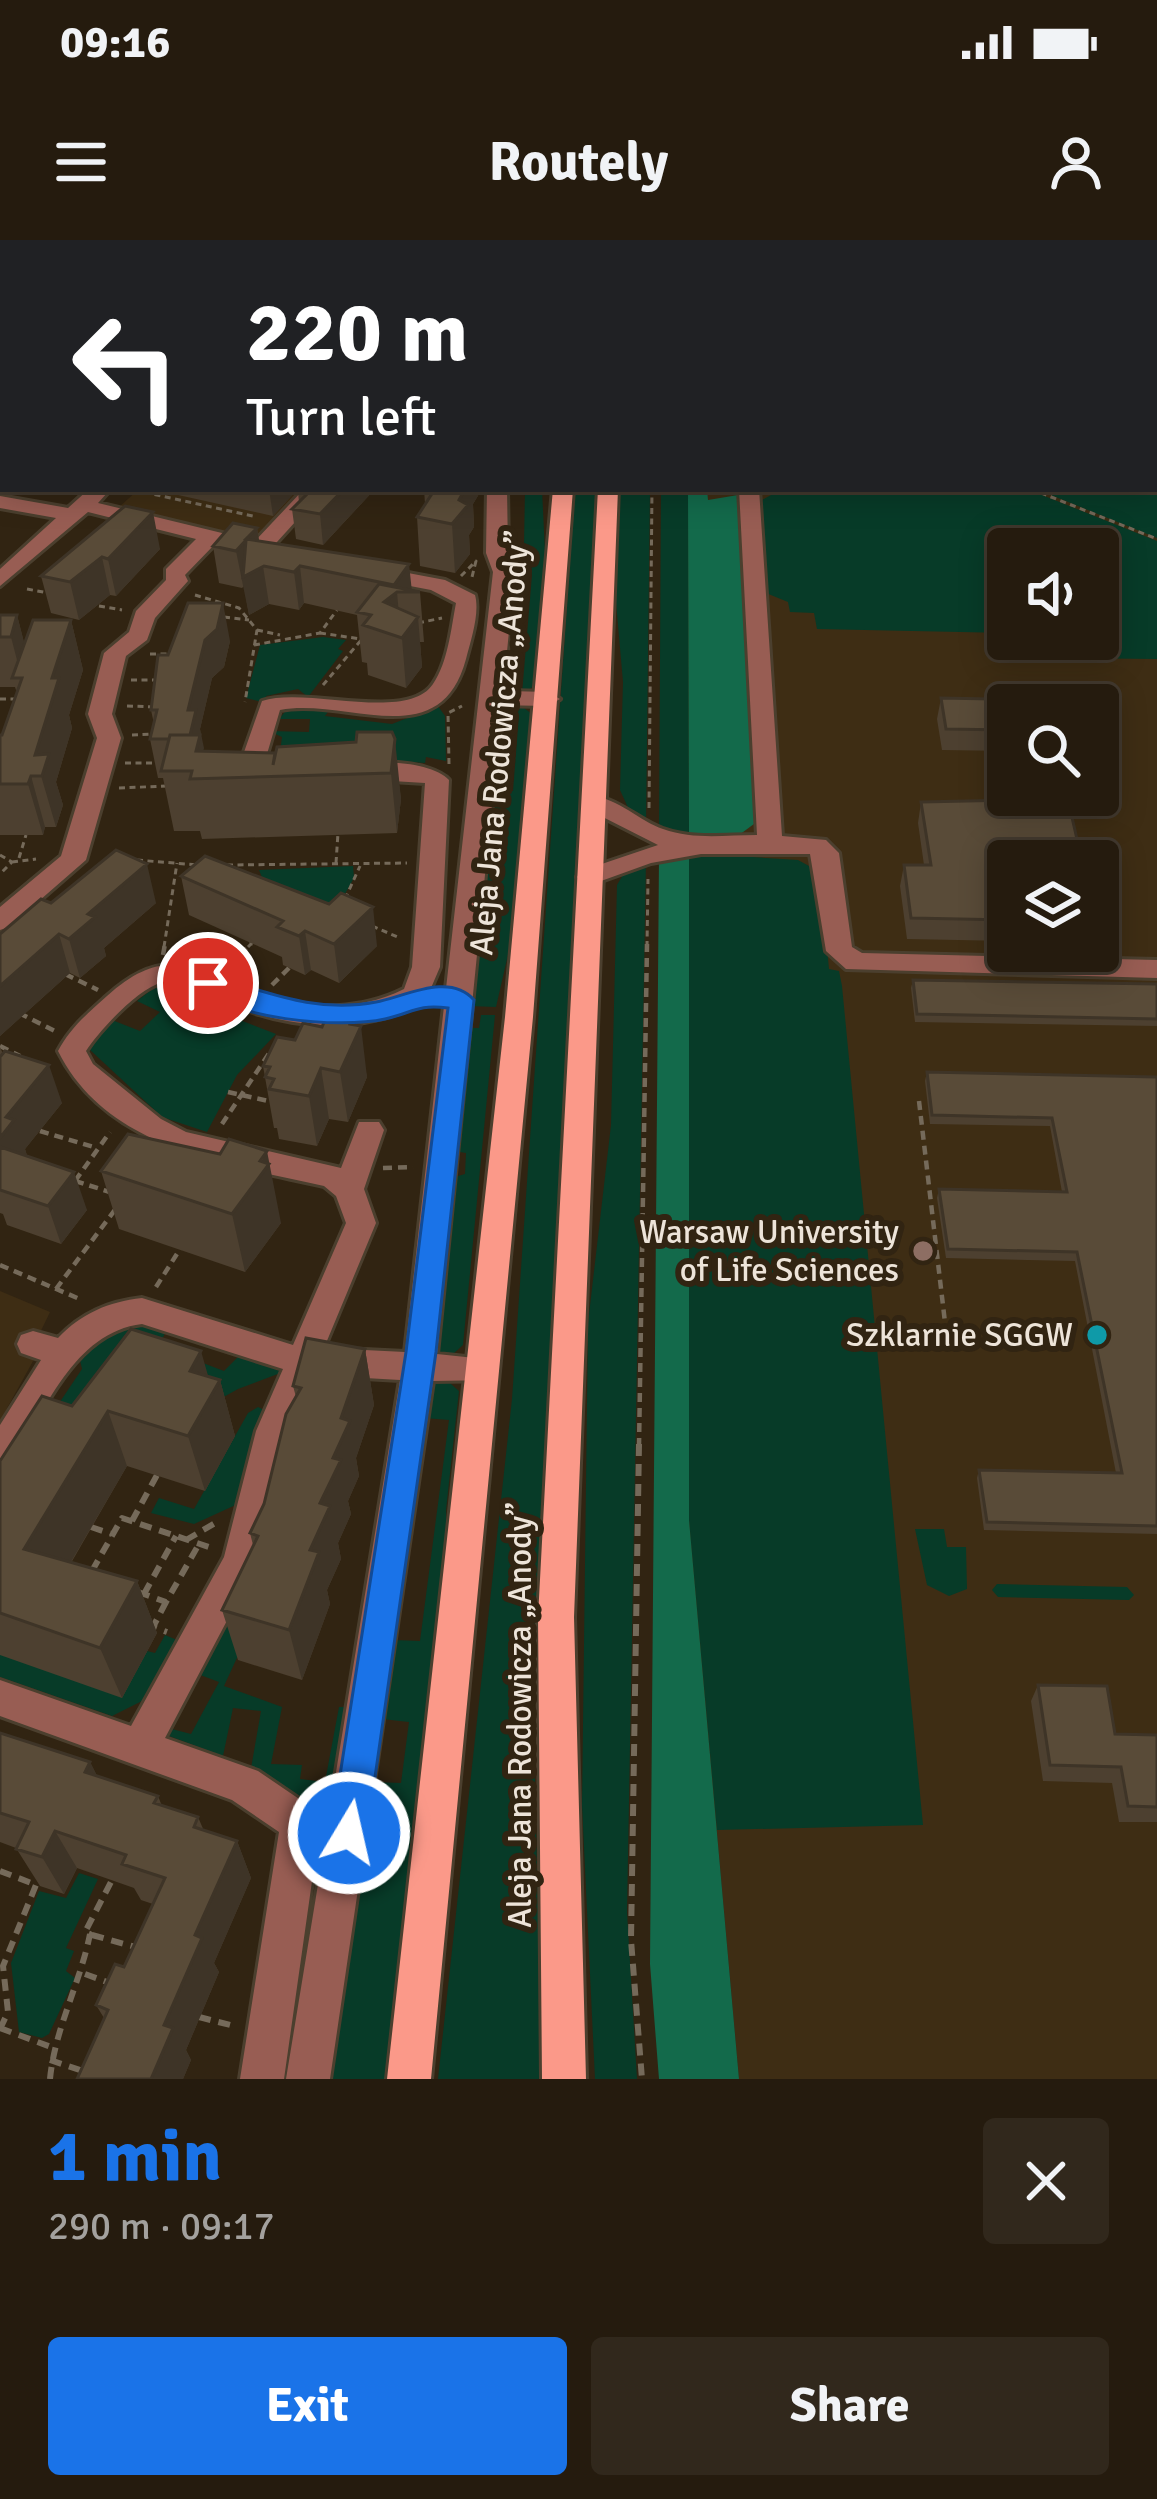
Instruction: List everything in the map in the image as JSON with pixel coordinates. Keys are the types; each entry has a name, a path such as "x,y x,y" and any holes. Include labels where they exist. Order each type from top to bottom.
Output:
{"main road":[{"name":"Aleja Jana Rodowicza „Anody”","path":"409,2079 548,699 563,492"},
{"name":"Aleja Jana Rodowicza „Anody”","path":"564,2079 556,1617 608,492"}],"street":[{"path":"0,580 98,492"},
{"path":"0,502 77,510 273,552 288,518 313,492"},
{"path":"308,2079 418,1365 461,1000 485,698 504,572 497,553 497,492"},
{"path":"749,492 770,845"},
{"path":"0,921 73,860 109,738 100,714 115,653 139,635 144,616 209,538"},
{"path":"351,568 455,591 466,600 445,663 445,690 416,707 380,711 282,701 268,708 259,761 283,773 435,774 427,950 423,982 415,995"},
{"path":"485,698 548,699"},
{"path":"594,803 648,842 823,849 838,951 856,962 1157,969"},
{"path":"590,878 648,842"},
{"path":"141,1745 241,1560 273,1431 357,1244 362,1223 349,1190 333,1178 209,1148 151,1127 76,1066 72,1051 80,1036 161,973 189,975 247,1000 303,1013 382,1011 415,995 461,1000"},
{"path":"349,1190 369,1130"},
{"path":"0,1454 85,1330 108,1314 142,1311 302,1360 482,1370"},
{"path":"33,1344 67,1354"},
{"path":"0,1698 141,1745 266,1795 300,1823 349,1833"},
{"path":"262,2079 300,1823"}],"path":[{"path":"144,492 265,519 288,518"},
{"path":"643,2079 631,1940 652,492"},
{"path":"1039,492 1157,539"},
{"path":"188,508 194,502"},
{"path":"462,576 476,561 472,577"},
{"path":"27,589 64,598"},
{"path":"192,592 239,608 256,629 289,636"},
{"path":"202,608 215,603"},
{"path":"320,633 337,610"},
{"path":"408,625 465,613"},
{"path":"209,616 249,620"},
{"path":"256,629 242,702 268,708"},
{"path":"254,645 320,633 362,639"},
{"path":"310,702 350,650 371,634"},
{"path":"350,650 361,652"},
{"path":"164,654 192,654"},
{"path":"151,680 160,680"},
{"path":"435,774 449,764 448,713 485,698"},
{"path":"0,699 31,699"},
{"path":"142,706 163,706"},
{"path":"136,734 162,734"},
{"path":"133,763 161,763"},
{"path":"95,789 172,785"},
{"path":"335,862 338,827"},
{"path":"0,874 16,860 26,835"},
{"path":"0,855 16,860 199,866"},
{"path":"164,944 177,863"},
{"path":"341,904 360,863"},
{"path":"217,865 433,863"},
{"path":"252,865 258,883"},
{"path":"354,919 427,950"},
{"path":"240,954 255,940"},
{"path":"277,980 289,968"},
{"path":"54,969 93,987"},
{"path":"14,1011 37,1022"},
{"path":"209,1148 238,1094 303,1013"},
{"path":"0,1046 36,1064"},
{"path":"228,1092 278,1103"},
{"path":"920,1101 946,1330"},
{"path":"75,1181 128,1108"},
{"path":"40,1131 98,1149"},
{"path":"56,1289 124,1197 57,1179"},
{"path":"161,1278 185,1241"},
{"path":"0,1265 108,1314"},
{"path":"131,1521 157,1475"},
{"path":"107,1581 89,1575 122,1518 229,1554"},
{"path":"91,1527 112,1534"},
{"path":"136,1609 176,1536"},
{"path":"182,1637 153,1627 199,1544"},
{"path":"126,1588 166,1602"},
{"path":"44,1866 3,1966 8,2012 0,2028 51,2047"},
{"path":"0,1871 36,1884"},
{"path":"112,1880 85,1932 151,1951"},
{"path":"50,2079 51,2047 85,1974 90,1934"},
{"path":"85,1974 124,1988"},
{"path":"199,2017 233,2026"},
{"path":"50,2060 101,2078"}],"shaded area":[{"path":"136,492 302,492 258,538 117,509"},
{"name":"Warsaw University of Life Sciences","path":"688,492 1157,492 1157,2079 739,2079 689,1520"},
{"path":"0,1291 50,1312 38,1337 38,1352 0,1421"}],"green space":[{"path":"525,492 542,492 545,553 534,686 522,694 532,575 524,545"},
{"path":"575,492 596,492 533,1699 542,2079 438,2079 512,1399"},
{"path":"619,492 650,492 646,824 630,812 620,790 623,682 615,591"},
{"path":"661,492 688,492 689,836 659,830"},
{"path":"688,492 707,492 708,500 738,495 758,821 739,835 689,834"},
{"path":"777,492 1034,492 1157,541 1157,659 1119,659 1119,528 987,528 987,633 817,629 814,613 790,612 788,602 766,593 762,500"},
{"path":"1043,492 1157,492 1157,538"},
{"path":"323,637 346,640 338,649 343,651 308,697 298,689 266,696 266,703 246,698 260,645"},
{"path":"520,705 532,714 513,933 496,1007 469,1006 491,792 513,791 519,715 499,714 504,707"},
{"path":"438,706 445,716 446,761 280,752 282,737 269,731 309,732 310,719 279,719 288,708 330,709 325,716 392,724"},
{"path":"689,852 689,1520 739,2079 659,2079 650,1964 659,856"},
{"path":"689,853 798,860 820,872 829,969 839,971 842,986 923,1825 717,1830 689,1520"},
{"path":"646,860 627,1912 637,2079 595,2079 582,1805 588,1323 611,1125 617,885 627,868"},
{"path":"353,866 354,878 334,913 266,887 259,870"},
{"path":"155,987 276,1034 237,1075 207,1132 162,1117 88,1048 112,1020 140,1031 160,1012 137,1001"},
{"path":"481,1015 495,1015 463,1345 452,1355 430,1356 451,1178 465,1174 466,1153 454,1151 467,1028 479,1028"},
{"path":"129,1319 168,1328 158,1346 224,1371 242,1353 283,1372 238,1389 0,1521 35,1439 82,1369 79,1356 92,1336"},
{"path":"444,1378 459,1391 446,1510 450,1594 386,2079 328,2079 373,1782 401,1783 409,1722 382,1719 393,1640 420,1641 449,1420 424,1418 427,1388"},
{"path":"258,1407 266,1411 240,1503 194,1524 151,1513 159,1498 194,1509 248,1413"},
{"path":"915,1529 944,1529 947,1547 966,1547 967,1589 949,1596 927,1585"},
{"path":"997,1584 1127,1587 1134,1595 1129,1600 998,1597 992,1590"},
{"path":"235,1601 259,1610 224,1686 282,1707 271,1764 302,1765 300,1779 325,1782 339,1707 344,1707 328,1810 315,1814 250,1774 261,1711 233,1708 223,1756 169,1736 168,1728 191,1734 219,1682 195,1673"},
{"path":"165,1635 177,1640 142,1701 112,1716 0,1677 0,1654 122,1697 147,1651 155,1653"},
{"path":"79,1873 98,1879 66,1948 74,1951 66,1971 75,1978 49,2034 42,2038 19,2032 11,1963 39,1891 66,1898"}],"building":[{"path":"298,492 341,492 320,514 292,509 307,494"},
{"path":"433,492 463,492 459,500 468,505 452,524 417,517"},
{"path":"125,506 153,512 108,559 102,557 70,582 41,576"},
{"path":"233,523 257,528 246,539 409,564 394,585 300,566 294,572 264,566 243,577 246,540 236,551 213,546"},
{"path":"379,584 420,592 397,592 384,602 418,617 402,638 363,625 371,615 357,612"},
{"path":"188,603 223,603 217,629 205,640 188,710 196,710 190,735 150,739 157,710 151,710 158,655 168,655"},
{"path":"0,615 17,615 11,637 0,637"},
{"path":"33,620 71,620 35,755 49,754 42,776 31,776 28,784 0,784 0,735 22,678 12,678"},
{"path":"941,698 987,699 987,730 946,729"},
{"path":"357,732 392,732 391,773 190,779 192,771 161,771 170,735 200,735 196,751 275,753 273,765 277,747 356,742"},
{"path":"987,801 987,816 1072,816 1077,840 987,840 987,920 911,918 904,865 931,865 921,802"},
{"path":"116,850 147,864 88,914 95,917 69,939 59,934 0,986 0,934 41,899 51,903"},
{"path":"205,856 329,904 341,893 373,907 334,944 305,931 299,936 277,927 283,921 181,876"},
{"path":"913,980 1157,984 1157,1019 917,1014"},
{"path":"329,1010 354,1014 350,1024 361,1026 340,1072 321,1068 309,1096 269,1089 274,1079 265,1077 270,1067 263,1066 277,1037 295,1040 303,1023 322,1027"},
{"path":"5,1051 49,1065 6,1117 14,1120 0,1138 0,1057"},
{"path":"927,1072 1157,1077 1157,1526 987,1522 979,1470 1122,1473 1077,1252 948,1249 939,1189 1067,1192 1052,1118 932,1115"},
{"path":"128,1134 220,1154 229,1139 267,1151 260,1161 269,1164 232,1214 101,1171"},
{"path":"0,1147 74,1172 48,1206 0,1190"},
{"path":"131,1329 201,1351 190,1371 220,1380 188,1436 108,1411 24,1549 137,1581 100,1648 0,1613 0,1461 42,1396 72,1406"},
{"path":"306,1338 365,1349 341,1418 350,1421 333,1458 341,1460 320,1503 330,1506 310,1550 319,1552 289,1630 222,1610 258,1536 250,1533 264,1504 286,1414 301,1388 293,1386"},
{"path":"1038,1685 1107,1686 1115,1734 1157,1735 1157,1807 1128,1806 1121,1767 1050,1765"},
{"path":"0,1733 90,1762 85,1772 158,1796 154,1803 198,1817 194,1827 237,1841 195,1935 202,1938 164,2025 173,2028 151,2079 77,2079 108,2010 96,2005 115,1964 124,1967 165,1878 122,1864 126,1855 55,1831 42,1857 16,1849 29,1822 0,1813"}],"place":[{"name":"Warsaw University of Life Sciences","path":"923,1251"},
{"name":"Szklarnie SGGW","path":"1097,1335"}],"route":[{"path":"208,983 247,1000 303,1013 382,1011 415,995 461,1000 421,1352 349,1833"}]}
